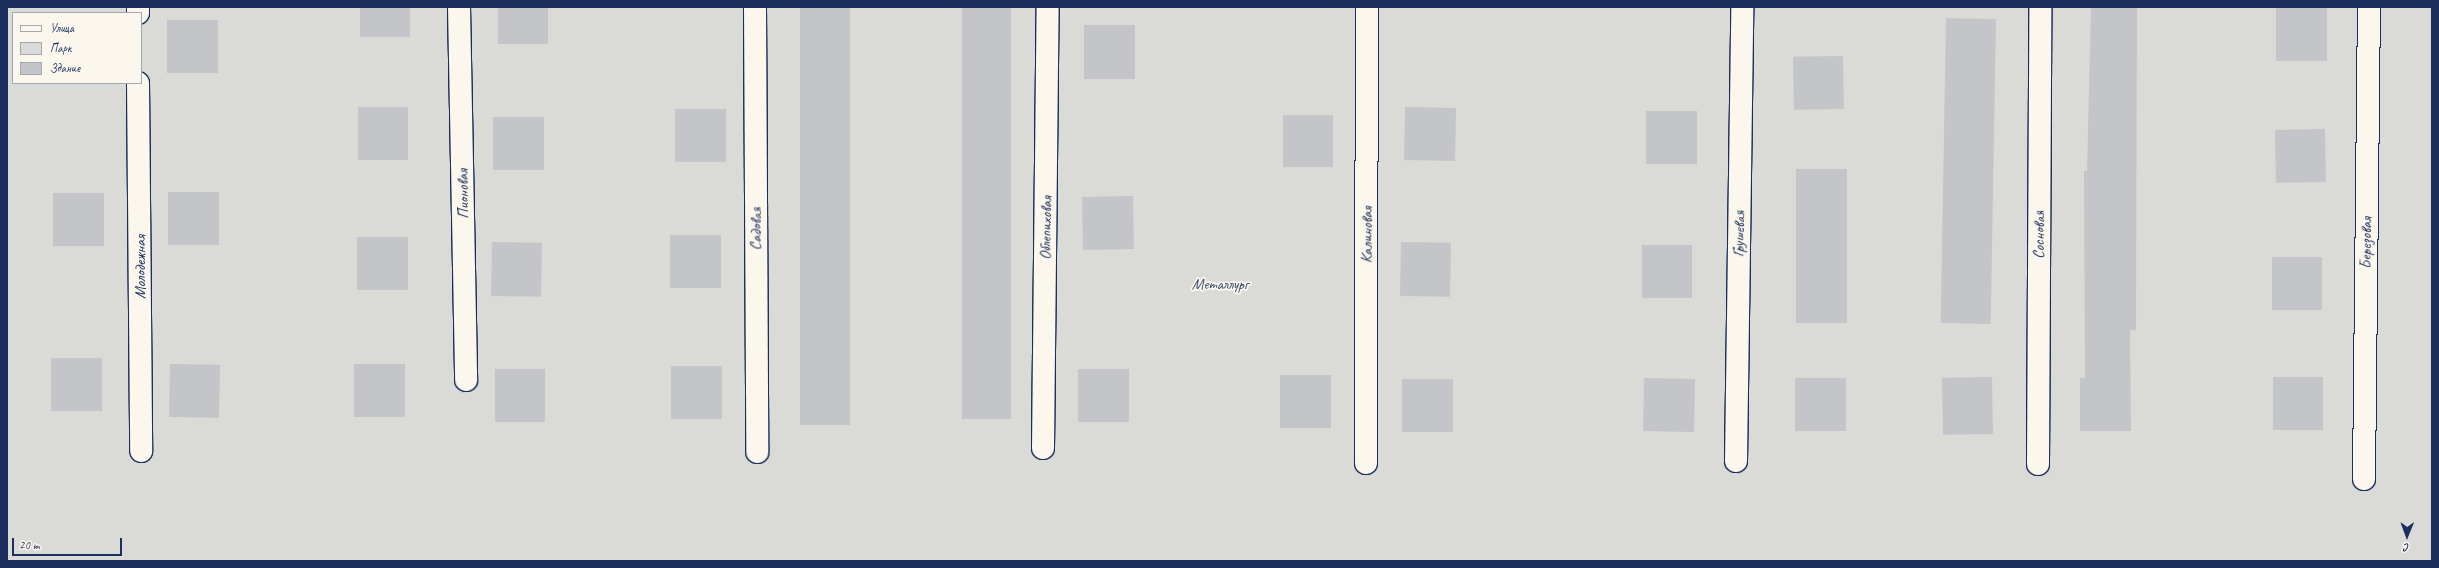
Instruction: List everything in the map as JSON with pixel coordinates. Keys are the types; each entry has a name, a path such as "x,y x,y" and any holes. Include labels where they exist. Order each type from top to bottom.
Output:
{"street":[{"name":"Пионовая","path":"459,7 466,380"},
{"name":"Садовая","path":"755,7 757,452"},
{"name":"Облепиховая","path":"1043,448 1048,7"},
{"name":"Калиновая","path":"1366,462 1367,7"},
{"name":"Грушевая","path":"1736,461 1742,7"},
{"name":"Сосновая","path":"2038,464 2040,7"},
{"name":"Березовая","path":"2364,479 2369,7"},
{"name":"Молодежная","path":"138,84 141,451"}],"green space":[{"name":"Металлург","path":"7,7 2432,7 2432,561 7,561"}],"building":[{"path":"360,7 410,7 410,37 360,37"},
{"path":"498,7 548,7 548,44 498,44"},
{"path":"800,7 850,7 850,425 800,425"},
{"path":"962,7 1011,7 1011,419 962,419"},
{"path":"2091,7 2137,7 2136,330 2130,330 2131,431 2080,431 2080,378 2085,378 2084,171 2087,171"},
{"path":"2276,8 2327,8 2327,61 2276,61"},
{"path":"1946,18 1996,19 1991,324 1941,323"},
{"path":"167,20 218,20 218,73 167,73"},
{"path":"1084,25 1135,25 1135,79 1084,79"},
{"path":"1843,56 1844,109 1794,110 1793,57"},
{"path":"358,107 408,107 408,160 358,160"},
{"path":"1405,107 1456,108 1455,161 1404,160"},
{"path":"675,109 726,109 726,162 675,162"},
{"path":"1646,111 1697,111 1697,164 1646,164"},
{"path":"1283,115 1333,115 1333,167 1283,167"},
{"path":"493,117 544,117 544,170 493,170"},
{"path":"2325,129 2326,182 2276,183 2275,130"},
{"path":"1796,169 1847,169 1847,323 1796,323"},
{"path":"168,192 219,192 219,245 168,245"},
{"path":"53,193 104,193 104,246 53,246"},
{"path":"1133,196 1134,249 1083,250 1082,197"},
{"path":"670,235 721,235 721,288 670,288"},
{"path":"357,237 408,237 408,290 357,290"},
{"path":"492,242 542,243 541,297 491,296"},
{"path":"1401,242 1451,243 1450,297 1400,296"},
{"path":"1642,245 1692,245 1692,298 1642,298"},
{"path":"2272,257 2322,257 2322,310 2272,310"},
{"path":"51,358 102,358 102,411 51,411"},
{"path":"170,364 220,365 219,418 169,417"},
{"path":"354,364 405,364 405,417 354,417"},
{"path":"671,366 722,366 722,419 671,419"},
{"path":"495,369 545,369 545,422 495,422"},
{"path":"1078,369 1129,369 1129,422 1078,422"},
{"path":"1280,375 1331,375 1331,428 1280,428"},
{"path":"1992,377 1993,434 1943,435 1942,378"},
{"path":"2273,377 2323,377 2323,430 2273,430"},
{"path":"1644,378 1695,379 1694,432 1643,431"},
{"path":"1795,378 1846,378 1846,431 1795,431"},
{"path":"1402,379 1453,379 1453,432 1402,432"}]}
